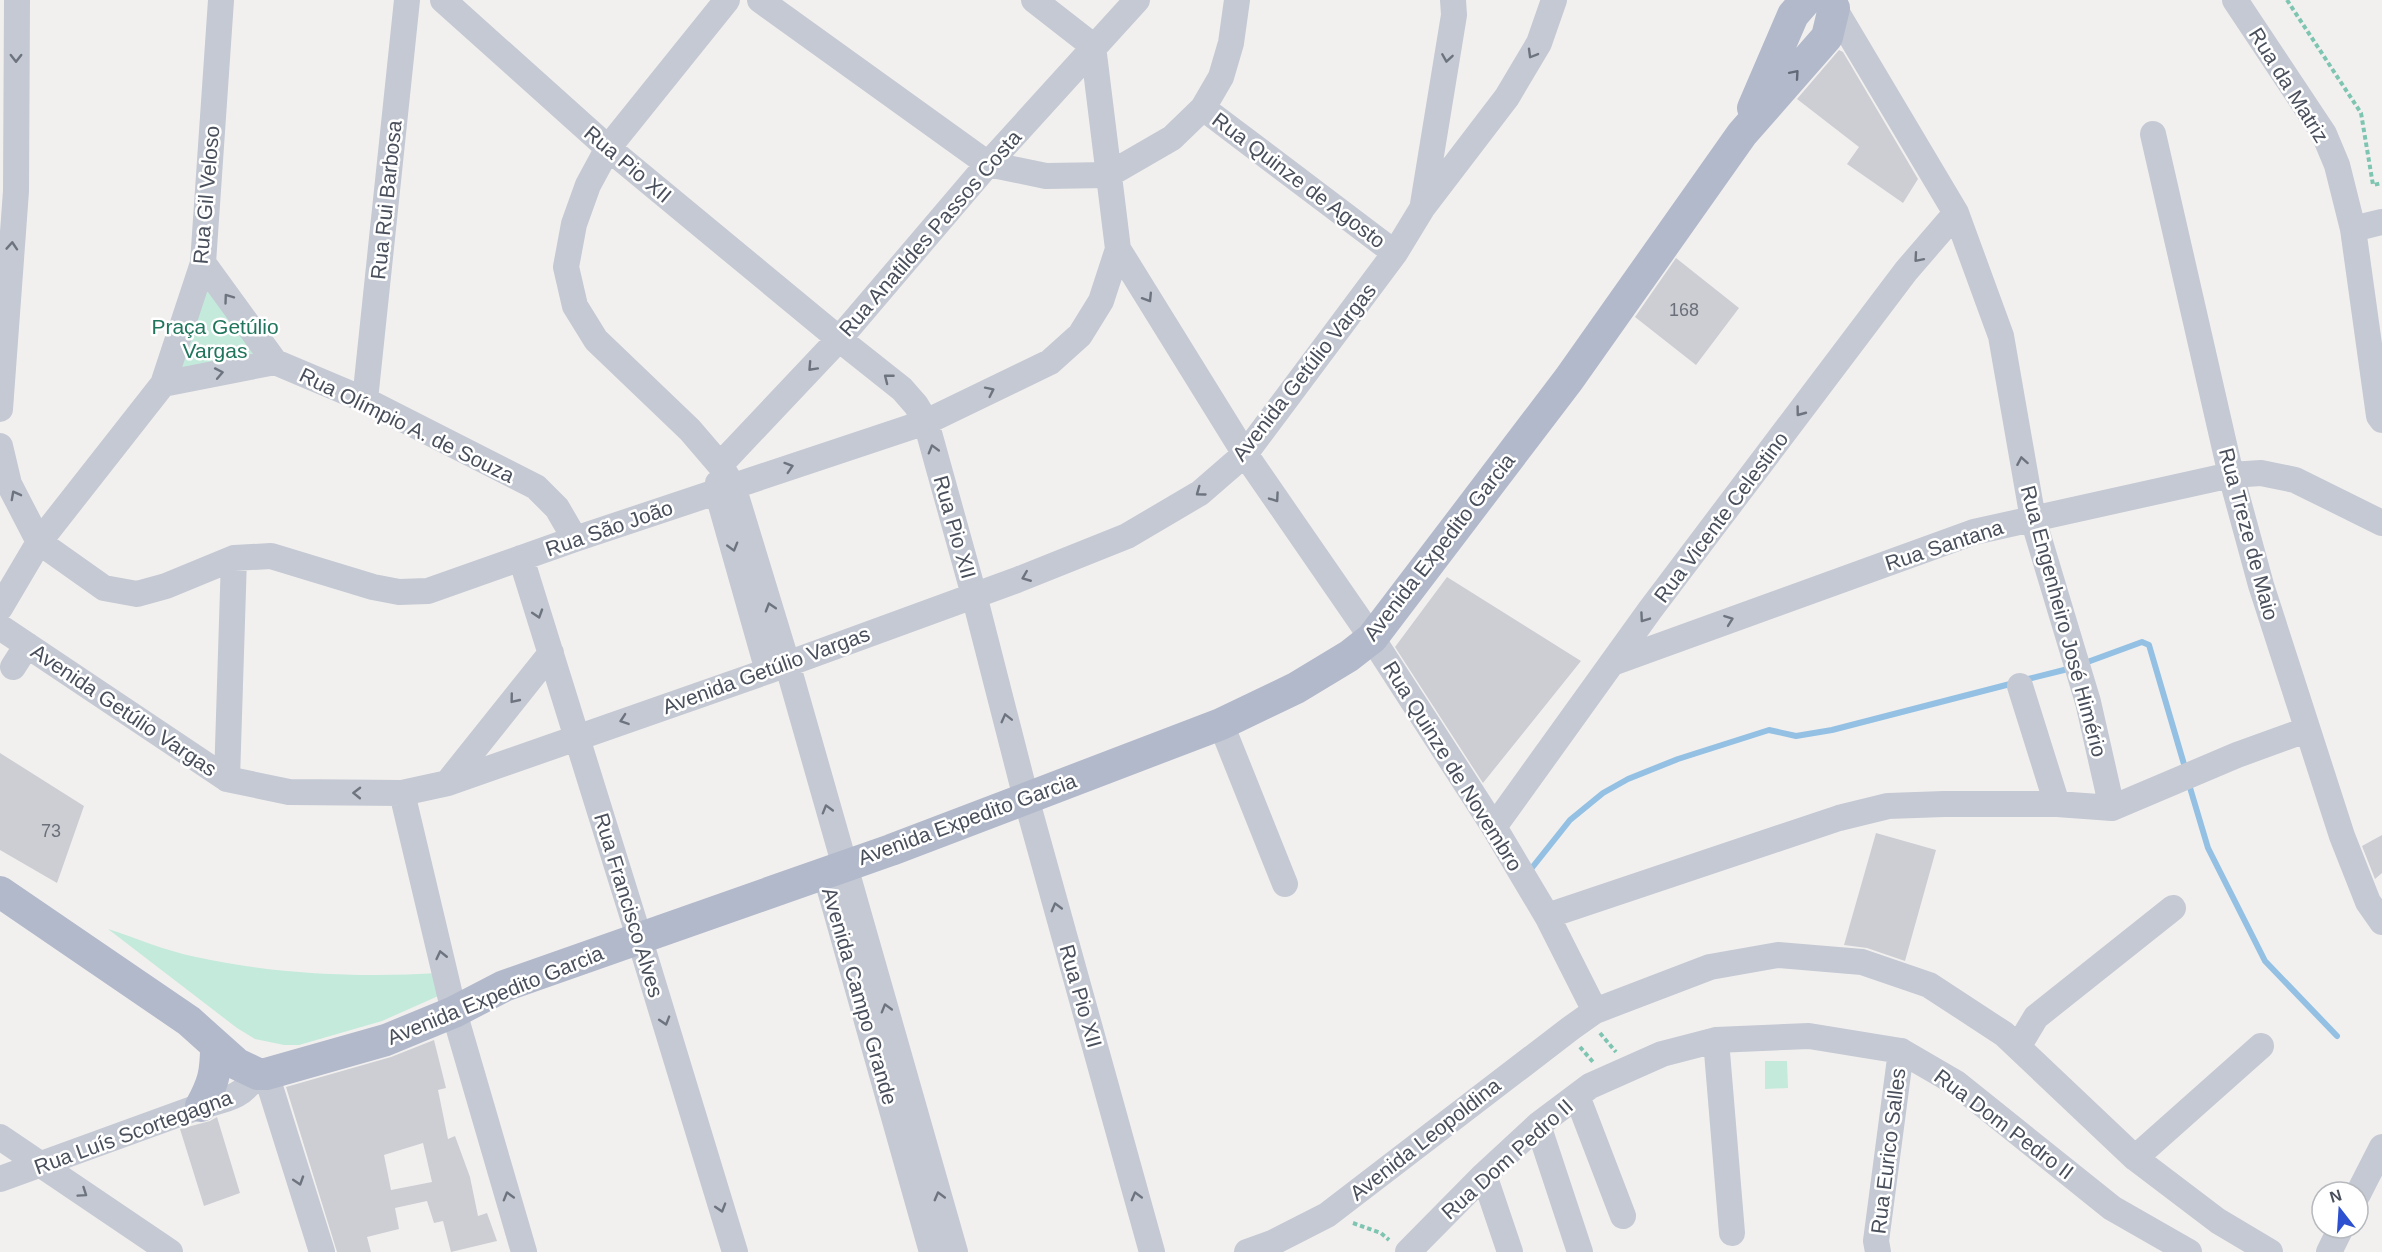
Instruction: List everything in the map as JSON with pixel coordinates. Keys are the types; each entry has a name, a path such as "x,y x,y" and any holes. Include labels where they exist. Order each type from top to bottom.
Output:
{"main road":[{"name":"Avenida Expedito Garcia","path":"262,1074 367,1046 454,1012 504,986 834,869 1221,724 1296,688 1349,656 1372,638 1569,378 1743,134 1793,15 1824,2"},
{"path":"0,892 189,1021 237,1064 262,1074"},
{"path":"201,1106 213,1083 216,1047"}],"street":[{"path":"0,409 16,0"},
{"name":"Rua Gil Veloso","path":"163,384 203,263 221,0"},
{"name":"Rua Rui Barbosa","path":"365,400 407,0"},
{"name":"Rua Pio XII","path":"443,0 608,148 902,389 916,405 926,422 974,595 1026,798 1152,1252"},
{"name":"Avenida Campo Grande","path":"727,0 608,148 588,185 574,224 566,267 575,306 596,340 690,430 723,481 906,1117 916,1155 932,1252"},
{"path":"760,0 988,164 1046,176 1108,175 1172,138 1203,108 1221,77 1231,43 1237,0"},
{"path":"1034,0 1093,46"},
{"name":"Rua Anatildes Passos Costa","path":"723,481 839,339 988,164 1137,0"},
{"path":"1423,207 1454,15 1453,0"},
{"name":"Avenida Getúlio Vargas","path":"0,627 227,779 289,792 402,793 448,783 777,667 1127,536 1200,494 1245,454 1395,253 1423,207 1507,98 1539,42 1554,0"},
{"name":"Rua da Matriz","path":"2235,0 2324,134 2337,165 2353,229 2379,416 2382,420"},
{"name":"Rua Engenheiro José Himério","path":"1824,2 1956,213 2001,336 2033,519 2088,702 2112,808"},
{"name":"Rua Quinze de Novembro","path":"1093,46 1118,249 1245,454 1372,638 1494,826 1547,916 1584,1018"},
{"name":"Rua Quinze de Agosto","path":"1203,108 1395,253"},
{"name":"Rua Treze de Maio","path":"2152,134 2230,475 2261,585 2342,836 2377,904"},
{"path":"0,216 8,185"},
{"name":"Rua Vicente Celestino","path":"1494,826 1657,601 1906,271 1956,213"},
{"path":"2353,229 2382,222"},
{"name":"Rua São João","path":"39,542 104,588 137,594 165,586 234,558 271,556 373,587 399,591 428,591 575,539 723,481 926,422 1050,362 1080,335 1101,301 1118,249"},
{"path":"203,263 275,362"},
{"name":"Rua Olímpio A. de Souza","path":"163,384 275,362 365,400 536,487 557,508 575,539"},
{"path":"0,608 39,542 163,384"},
{"path":"0,446 9,484 39,542"},
{"name":"Rua Santana","path":"1615,662 1974,532 2230,475 2261,473 2295,480 2382,523"},
{"path":"227,779 234,558"},
{"name":"Rua Francisco Alves","path":"521,558 735,1252"},
{"path":"13,667 27,645"},
{"path":"448,783 551,653"},
{"path":"2020,686 2057,804"},
{"path":"1221,724 1285,884"},
{"path":"1547,916 1839,818 1888,806 2057,804 2112,808 2237,754 2306,730"},
{"path":"402,793 454,1012 524,1252"},
{"path":"2018,1047 2036,1017 2173,908"},
{"name":"Avenida Leopoldina","path":"1247,1252 1272,1243 1327,1215 1584,1018 1710,967 1778,955 1862,962 1929,984 2004,1034 2135,1158 2218,1221 2270,1252"},
{"name":"Rua Dom Pedro II","path":"1402,1249 1538,1125 1590,1086 1662,1054 1716,1040 1809,1035 1901,1051 1956,1083 2112,1208 2189,1252"},
{"path":"1716,1040 1732,1233"},
{"path":"2135,1158 2261,1046"},
{"name":"Rua Eurico Salles","path":"1878,1252 1876,1241 1901,1051"},
{"path":"262,1074 322,1252"},
{"name":"Rua Luís Scortegagna","path":"0,1179 201,1106 235,1096 245,1091 262,1074"},
{"path":"1578,1096 1623,1216"},
{"path":"1538,1125 1580,1252"},
{"path":"0,1137 170,1252"},
{"path":"2365,1180 2382,1146"},
{"name":"Avenida Campo Grande","path":"916,1155 955,1252"},
{"path":"1485,1175 1510,1252"}],"path":[{"path":"2287,0 2361,113 2373,185 2382,183"},
{"path":"1584,1018 1611,1043 1618,1056 1613,1076 1588,1058 1584,1018"},
{"path":"1327,1215 1381,1233 1402,1249"}],"green space":[{"name":"Praça Getúlio Vargas","path":"203,263 275,362 163,384"},
{"path":"108,929 185,954 255,967 348,975 439,973 445,993 382,1021 299,1045 284,1045 255,1039 237,1028"},
{"path":"1765,1061 1787,1061 1788,1088 1765,1089"}],"building":[{"path":"1839,50 1843,52 1918,179 1903,203 1847,164 1859,147 1797,99"},
{"path":"1676,258 1739,308 1696,365 1635,317"},
{"path":"1447,577 1581,661 1483,783 1395,647"},
{"path":"0,753 84,806 57,883 0,850"},
{"path":"1876,833 1936,850 1905,961 1867,948 1844,945"},
{"path":"2382,835 2382,873 2375,879 2362,846"},
{"path":"434,1040 446,1088 438,1090 448,1139 455,1136 470,1177 478,1216 487,1213 497,1241 451,1252 443,1221 434,1223 427,1201 395,1208 399,1229 367,1237 371,1252 337,1252 286,1087 391,1057","holes":["423,1143 432,1182 391,1190 384,1155"]},
{"path":"217,1117 240,1193 204,1206 180,1129"}],"waterway":[{"path":"2082,664 2142,642 2149,645 2186,771"},
{"path":"2024,680 2072,668"},
{"path":"1531,869 1570,820 1603,793 1628,779 1678,759 1769,730 1796,736 1832,730 2014,683"},
{"path":"2188,781 2208,848 2265,961 2337,1036"}]}
